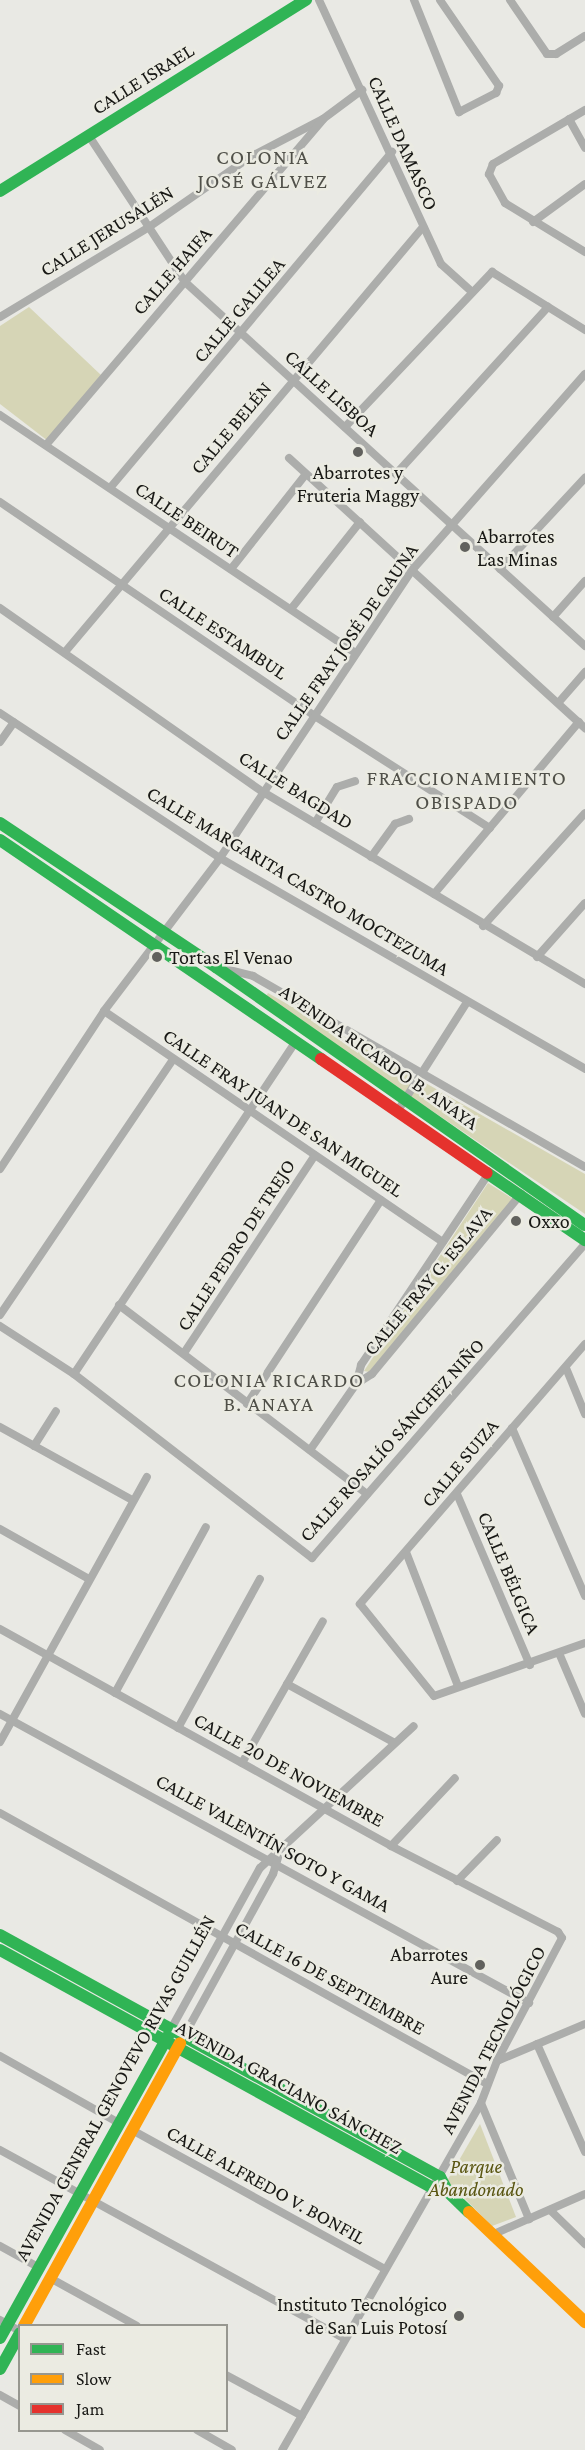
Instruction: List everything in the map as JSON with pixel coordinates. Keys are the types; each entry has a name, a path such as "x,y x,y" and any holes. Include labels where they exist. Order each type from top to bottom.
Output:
{"street":[{"name":"CALLE ISRAEL","path":"0,192 306,0"},
{"name":"CALLE DAMASCO","path":"319,0 392,152 441,264 471,291"},
{"path":"414,0 459,112 495,93 499,86 441,0"},
{"path":"510,0 547,54 556,54 585,36"},
{"path":"323,119 362,90"},
{"path":"585,110 490,169 505,203 585,252"},
{"name":"CALLE JERUSALÉN","path":"0,317 149,227 250,157 323,119"},
{"name":"CALLE HAIFA","path":"46,446 323,119"},
{"path":"569,119 585,148"},
{"name":"CALLE LISBOA","path":"89,136 185,282 585,646"},
{"name":"CALLE GALILEA","path":"110,488 392,152"},
{"path":"533,222 585,184"},
{"name":"CALLE BELÉN","path":"64,652 423,227"},
{"path":"345,427 471,291 492,272 585,330"},
{"path":"396,474 548,307"},
{"name":"CALLE FRAY JOSÉ DE GAUNA","path":"0,1169 104,1011 220,858 313,715 413,569 585,374"},
{"name":"CALLE BEIRUT","path":"0,415 356,653"},
{"path":"289,458 582,725 434,894"},
{"path":"231,569 306,474"},
{"path":"500,569 585,478"},
{"name":"CALLE ESTAMBUL","path":"0,502 313,715 490,828"},
{"path":"291,609 360,522"},
{"path":"553,616 585,581"},
{"name":"CALLE BAGDAD","path":"0,608 263,792 434,894 483,926 585,984"},
{"path":"559,702 585,672"},
{"name":"CALLE MARGARITA CASTRO MOCTEZUMA","path":"0,713 220,858 585,1069"},
{"path":"0,742 14,722"},
{"path":"315,823 337,787 356,781"},
{"path":"483,926 585,813"},
{"path":"371,857 395,824 409,819"},
{"name":"AVENIDA RICARDO B. ANAYA","path":"1,826 216,967 585,1225"},
{"name":"AVENIDA RICARDO B. ANAYA","path":"0,840 521,1194 585,1242"},
{"path":"69,887 77,876"},
{"path":"537,957 585,903"},
{"path":"216,967 253,976 585,1167"},
{"path":"398,1112 467,1002"},
{"name":"CALLE FRAY JUAN DE SAN MIGUEL","path":"104,1011 443,1242"},
{"path":"74,1374 296,1042"},
{"path":"0,1315 173,1059"},
{"name":"CALLE PEDRO DE TREJO","path":"184,1353 315,1155"},
{"name":"CALLE FRAY G. ESLAVA","path":"310,1450 356,1384 361,1365 489,1173"},
{"name":"CALLE FRAY G. ESLAVA","path":"356,1384 372,1374 521,1194"},
{"path":"247,1404 381,1200"},
{"name":"CALLE ROSALÍO SÁNCHEZ NIÑO","path":"0,1326 74,1374 312,1558 585,1242"},
{"path":"119,1305 367,1494"},
{"name":"CALLE SUIZA","path":"458,1686 434,1696 360,1604 585,1344"},
{"path":"566,1368 585,1414"},
{"path":"34,1446 56,1411"},
{"path":"0,1427 132,1500"},
{"path":"512,1428 585,1596"},
{"path":"0,1742 132,1500 147,1477"},
{"name":"CALLE BÉLGICA","path":"457,1494 530,1665"},
{"path":"115,1693 206,1527"},
{"path":"0,1529 89,1579"},
{"path":"406,1552 458,1686 530,1665 585,1643"},
{"path":"178,1728 260,1579"},
{"path":"242,1763 323,1621"},
{"name":"CALLE 20 DE NOVIEMBRE","path":"0,1629 391,1846 558,1932 562,1938"},
{"path":"559,1653 585,1714"},
{"path":"287,1684 393,1742"},
{"name":"CALLE VALENTÍN SOTO Y GAMA","path":"0,1714 273,1861 529,2003"},
{"path":"273,1861 279,1851 322,1807 393,1742 414,1726"},
{"path":"391,1846 455,1778"},
{"name":"CALLE 16 DE SEPTIEMBRE","path":"0,1813 487,2084"},
{"path":"457,1881 497,1840"},
{"name":"AVENIDA GENERAL GENOVEVO RIVAS GUILLÉN","path":"0,2338 4,2322 80,2194 222,1936 273,1861"},
{"name":"AVENIDA GENERAL GENOVEVO RIVAS GUILLÉN","path":"25,2324 235,1944 273,1861"},
{"name":"AVENIDA GRACIANO SÁNCHEZ","path":"0,1935 307,2102 437,2182"},
{"name":"AVENIDA TECNOLÓGICO","path":"282,2450 481,2103 497,2061 562,1938"},
{"name":"AVENIDA GRACIANO SÁNCHEZ","path":"0,1950 300,2116 437,2182"},
{"path":"497,2061 585,2024"},
{"path":"537,2044 585,2152"},
{"path":"0,2056 119,2123"},
{"path":"300,2116 307,2102"},
{"path":"481,2103 529,2219"},
{"name":"CALLE ALFREDO V. BONFIL","path":"132,2130 385,2269"},
{"path":"0,2150 345,2339"},
{"path":"437,2182 585,2322"},
{"path":"494,2234 585,2194"},
{"path":"550,2210 585,2244"},
{"path":"0,2246 38,2267"},
{"path":"50,2278 135,2324"},
{"path":"4,2322 18,2331"},
{"path":"0,2369 18,2336"},
{"path":"228,2376 302,2416"},
{"path":"0,2395 18,2405"},
{"path":"68,2432 100,2450"},
{"path":"200,2432 231,2450"}],"green space":[{"path":"29,307 101,375 48,441 0,404 0,326"},
{"path":"268,993 585,1174 585,1214 265,998"},
{"path":"488,1183 513,1199 369,1372 364,1371"},
{"name":"Parque Abandonado","path":"480,2124 516,2217 492,2226 447,2181"}],"traffic: fast":[{"path":"0,191 306,0"},
{"path":"0,823 216,967 585,1225"},
{"path":"0,840 321,1059"},
{"path":"487,1173 585,1240"},
{"path":"0,1935 440,2177 448,2192 469,2212"},
{"path":"0,1950 433,2188 448,2192"},
{"path":"0,2338 168,2036"},
{"path":"0,2369 18,2337"}],"traffic: slow":[{"path":"25,2324 180,2043"},
{"path":"469,2212 585,2322"}],"traffic: jam":[{"path":"321,1059 487,1173"}],"place":[{"name":"Abarrotes y Fruteria Maggy","path":"358,452"},
{"name":"Abarrotes Las Minas","path":"465,547"},
{"name":"Tortas El Venao","path":"157,957"},
{"name":"Oxxo","path":"516,1221"},
{"name":"Abarrotes Aure","path":"480,1965"},
{"name":"Instituto Tecnológico de San Luis Potosí","path":"459,2316"}],"district":[{"name":"COLONIA JOSÉ GÁLVEZ","path":"263,169"},
{"name":"FRACCIONAMIENTO OBISPADO","path":"467,790"},
{"name":"COLONIA RICARDO B. ANAYA","path":"269,1392"}]}
